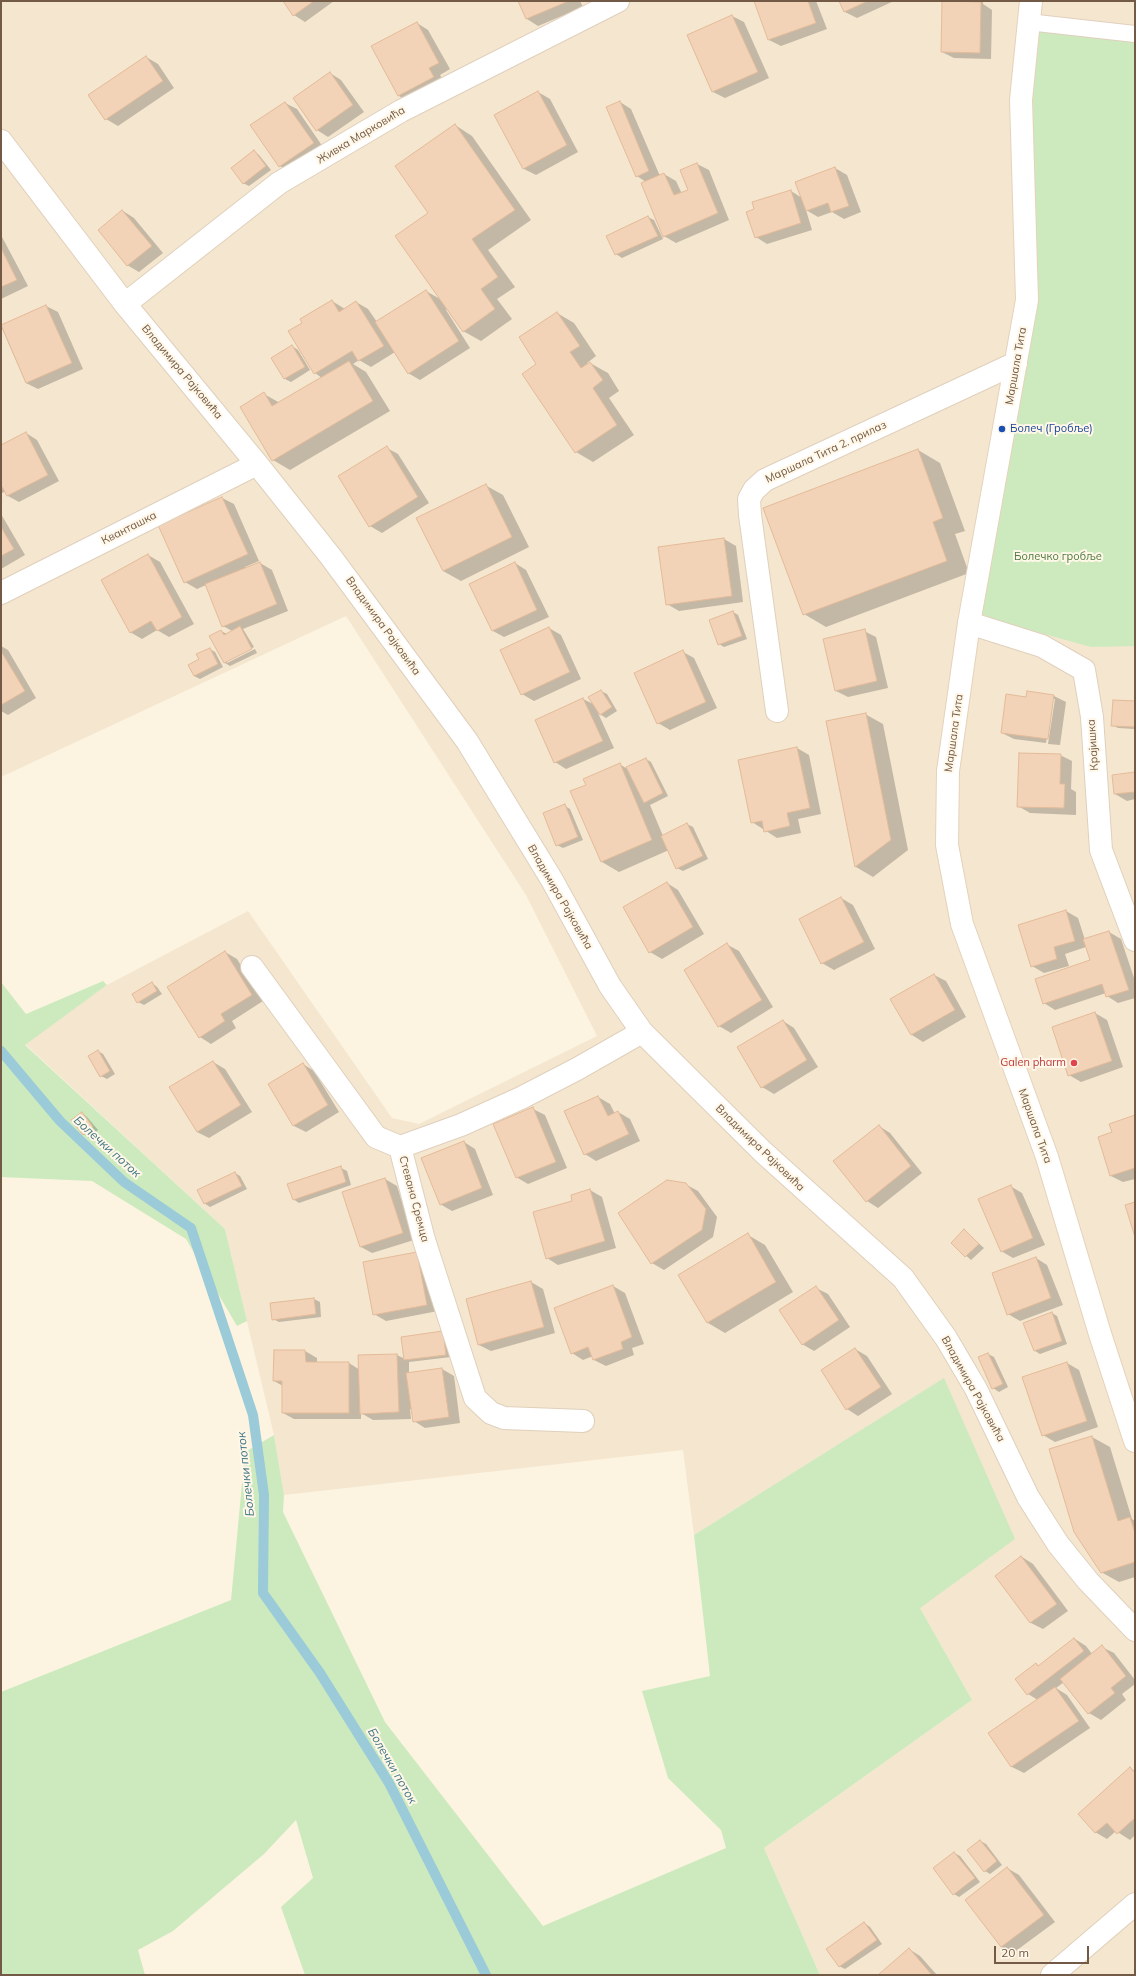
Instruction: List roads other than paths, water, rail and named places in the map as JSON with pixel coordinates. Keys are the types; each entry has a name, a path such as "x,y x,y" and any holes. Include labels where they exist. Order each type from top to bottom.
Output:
{"street":[{"name":"Живка Марковића","path":"125,304 279,183 401,111 618,1"},
{"name":"Маршала Тита","path":"1031,1 1021,100 1027,300 969,623 948,771 947,844 952,880 962,924 1047,1157 1100,1334 1135,1441"},
{"name":"Владимира Рајковића","path":"1,141 125,304 257,464 331,557 467,741 552,880 610,986 642,1032 763,1152 903,1278 946,1338 976,1389 1028,1497 1058,1544 1088,1581 1135,1630"},
{"name":"Маршала Тита 2. прилаз","path":"777,711 750,515 750,499 754,490 765,480 1016,363"},
{"name":"Кванташка","path":"1,593 257,464"},
{"name":"Крајишка","path":"969,623 1042,646 1084,670 1092,717 1101,850 1135,940"},
{"path":"252,967 376,1137 400,1147"},
{"name":"Стевана Сремца","path":"583,1421 504,1418 491,1413 475,1398 424,1240 400,1147 461,1125 521,1098 577,1069 642,1032"},
{"path":"1052,1975 1135,1904"}],"lane":[{"path":"1028,22 1135,34"}],"waterway":[{"name":"Болечки поток","path":"1,1051 60,1121 124,1182 191,1228 253,1415 264,1495 263,1593 320,1673 389,1783 486,1975"}],"place":[{"name":"Болеч (Гробље)","path":"1002,429"},
{"name":"Galen pharm","path":"1074,1063"}],"park label":[{"name":"Болечко гробље","path":"1058,557"}]}
